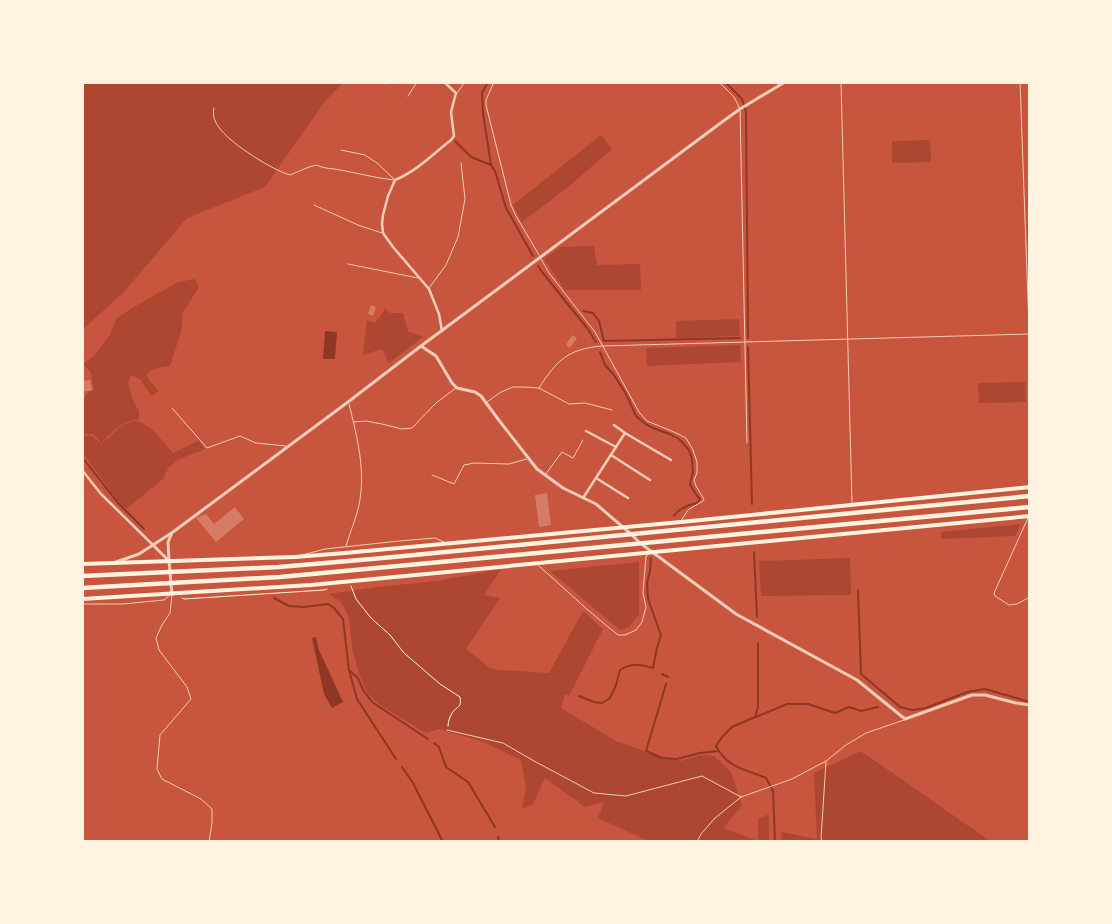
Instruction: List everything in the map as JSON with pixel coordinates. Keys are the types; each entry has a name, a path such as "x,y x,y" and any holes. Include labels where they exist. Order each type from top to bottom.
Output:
{"highway":[{"path":"82,576 279,567 1030,496"},
{"path":"82,588 280,577 1030,507"}],"main road":[{"path":"82,564 295,557 345,553 1030,487"},
{"path":"82,599 311,585 1029,515"}],"street":[{"path":"442,331 439,314 429,289 393,247 383,233 382,224 388,196 395,180 408,175 454,136 451,112 456,93 444,82"},
{"path":"112,563 139,554 172,532 290,446 421,346 740,109 785,82"},
{"path":"421,346 436,356 457,388 474,392 481,396 528,459 545,476 563,488 596,504 651,552 736,614 857,680 905,719 972,695 984,695 1030,705"},
{"path":"614,426 671,460"},
{"path":"586,431 616,447"},
{"path":"583,498 625,433"},
{"path":"611,456 650,480"},
{"path":"82,470 101,494 169,561"},
{"path":"596,478 628,498"},
{"path":"172,532 168,542 172,594"}],"lane":[{"path":"408,96 417,82"},
{"path":"456,93 465,82"},
{"path":"494,82 486,100 486,105 506,188 516,216 549,274 595,332 639,412 647,421 686,438 694,450 697,462 697,473 694,480 704,499 688,510 681,522"},
{"path":"719,82 734,97 740,109 748,443"},
{"path":"841,82 852,504"},
{"path":"1020,82 1030,355"},
{"path":"214,108 214,119 221,130 248,152 280,172 290,175 317,165 363,176 395,180"},
{"path":"341,150 364,155 377,163 395,180"},
{"path":"429,289 446,265 458,237 465,199 461,163"},
{"path":"314,205 358,225 383,233"},
{"path":"348,264 419,279"},
{"path":"538,388 551,369 562,358 573,352 590,347 1029,334"},
{"path":"486,403 513,386 538,388 569,404 585,403 612,410"},
{"path":"354,422 366,421 402,429 412,428 436,403 457,388"},
{"path":"346,547 359,507 362,488 360,454 348,402"},
{"path":"172,408 207,448 240,436 256,443 290,446"},
{"path":"545,476 562,452 573,458 583,440"},
{"path":"432,475 454,484 464,465 474,463 509,464 528,459"},
{"path":"1029,515 994,593 995,596 1009,605 1017,604 1030,598"},
{"path":"1026,522 1030,523"},
{"path":"295,557 325,548 399,540 435,538 447,543"},
{"path":"535,562 618,635 625,635 636,630 642,622 646,607 643,592 646,556 651,552"},
{"path":"83,604 124,604 164,600 172,594"},
{"path":"172,594 170,613 156,638 159,650 187,686 191,699 160,735 157,769 162,779 201,799 212,809 209,842"},
{"path":"697,842 715,818 742,797 792,779 826,761 846,745 866,733 905,719"},
{"path":"447,730 503,743 594,793 626,796 702,776 742,797"},
{"path":"822,842 826,761"}],"path":[{"path":"350,581 356,599 404,653 440,684 460,697 460,706 453,712 447,730"}],"shaded area":[{"path":"83,83 343,83 325,101 265,187 187,218 123,293 83,329"},
{"path":"601,135 612,149 567,188 522,222 513,205"},
{"path":"930,140 931,162 892,163 892,141"},
{"path":"594,246 597,265 640,264 641,290 565,290 544,259 560,247"},
{"path":"195,279 199,287 183,312 181,332 170,366 154,369 147,375 159,391 151,396 141,380 131,375 128,383 133,401 139,411 139,420 123,424 101,443 93,434 83,434 83,400 88,392 94,390 91,373 83,364 95,355 109,336 117,318 178,282"},
{"path":"385,308 390,313 403,313 408,331 423,337 389,363 382,349 363,355 367,320 375,323"},
{"path":"739,319 740,336 676,338 676,321"},
{"path":"325,331 337,332 335,359 323,359"},
{"path":"740,345 741,362 647,366 646,348"},
{"path":"1025,382 1026,402 979,403 978,383"},
{"path":"135,421 151,429 173,453 198,441 205,449 180,459 169,467 163,479 126,509 117,500 83,453 83,435 92,436 101,444 123,425"},
{"path":"1021,524 1015,536 941,539 941,532"},
{"path":"850,558 851,595 761,596 759,561"},
{"path":"639,562 639,614 629,627 620,630 550,571"},
{"path":"501,569 484,595 500,598 466,649 490,668 549,673 583,611 603,629 569,696 565,694 561,708 616,741 660,757 681,761 701,755 714,756 731,772 742,806 723,828 758,841 758,819 769,814 769,841 710,842 706,840 702,842 648,841 598,818 604,802 585,807 545,778 533,804 522,809 526,787 521,760 483,742 439,729 426,733 380,705 367,693 358,671 352,647 349,617 341,602 328,594 437,581"},
{"path":"316,637 319,650 343,702 332,708 324,694 312,638"},
{"path":"861,751 990,841 782,842 781,832 817,839 814,773"}],"building":[{"path":"371,305 376,307 373,316 368,314"},
{"path":"572,335 577,338 570,348 566,345"},
{"path":"90,380 92,390 82,392 82,381"},
{"path":"547,493 551,525 539,527 535,495"},
{"path":"235,507 244,519 216,542 196,518 206,514 214,524"}],"waterway":[{"path":"488,82 482,93 491,165"},
{"path":"725,82 742,99 746,112 748,338"},
{"path":"455,141 471,157 491,165 495,171 506,208 533,256"},
{"path":"538,266 596,342"},
{"path":"583,311 593,313 599,321 604,341 740,338"},
{"path":"748,347 752,504"},
{"path":"600,352 605,365 626,394 636,416 647,425 679,439 689,450 693,472 690,484 700,499 697,503 681,509 674,516"},
{"path":"82,457 118,503 144,529"},
{"path":"754,552 757,617"},
{"path":"579,696 602,703 610,698 620,670 624,667 640,665 653,668 661,635 648,599 647,583 651,558"},
{"path":"858,590 861,674 900,707 912,710 926,708 967,692 985,689 1030,702"},
{"path":"274,598 289,606 304,607 328,604 343,619 349,670 357,699 396,759"},
{"path":"758,643 758,707 755,717 732,727 716,746 720,753 737,767 766,778 773,791 775,842"},
{"path":"349,670 358,678 363,690 372,702 428,739"},
{"path":"662,674 668,677"},
{"path":"666,684 646,751 662,758 677,759 718,751"},
{"path":"756,717 787,704 808,704 835,713 849,707 861,711 878,707"},
{"path":"434,743 439,747 446,767 468,782 495,827"},
{"path":"402,767 413,783 443,842"},
{"path":"498,837 499,842"}]}
